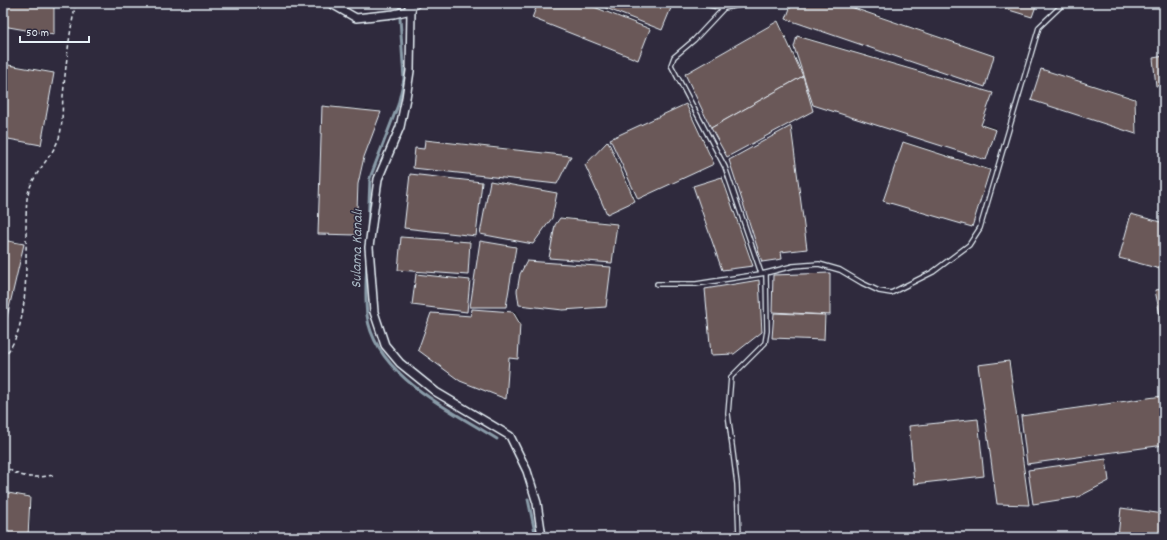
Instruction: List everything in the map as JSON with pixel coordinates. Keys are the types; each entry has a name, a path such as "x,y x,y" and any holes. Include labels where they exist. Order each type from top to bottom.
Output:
{"street":[{"path":"330,3 356,18 394,14 410,6 410,71 406,98 400,127 378,179 369,247 374,312 385,345 400,363 436,392 510,436 527,471 536,503 542,537"}],"lane":[{"path":"410,6 420,3"},
{"path":"698,3 724,8 752,3"},
{"path":"657,284 696,284 793,266 819,264 840,270 879,291 891,293 933,272 969,245 980,228 1039,27 1064,3"},
{"path":"724,8 694,40 674,57 671,65 725,167 761,273"},
{"path":"739,537 737,484 728,414 730,377 758,352 765,343 767,331 766,272"}],"path":[{"path":"3,357 10,350 16,337 24,304 27,198 34,177 58,138 62,121 70,32 76,3"},
{"path":"3,465 19,475 30,478 55,475"}],"building":[{"path":"3,3 54,3 54,35 3,26"},
{"path":"538,3 584,3 650,29 638,60 532,18"},
{"path":"593,3 658,3 671,8 662,30"},
{"path":"792,3 839,3 994,56 985,87 786,19"},
{"path":"986,3 1037,3 1032,17"},
{"path":"778,21 803,76 711,128 685,74"},
{"path":"797,36 993,93 981,125 996,130 986,160 813,105 794,47"},
{"path":"1164,56 1164,85 1156,86 1153,58"},
{"path":"3,64 54,73 41,145 3,138"},
{"path":"1041,69 1135,99 1136,134 1031,100"},
{"path":"803,76 813,111 727,157 711,128"},
{"path":"686,104 714,164 638,199 610,139"},
{"path":"322,106 381,112 364,157 358,184 356,235 318,234"},
{"path":"791,126 807,249 781,252 782,259 762,262 729,160"},
{"path":"425,140 571,156 557,184 413,168 415,148 424,149"},
{"path":"608,141 635,201 607,214 585,165"},
{"path":"903,142 990,170 972,227 883,201"},
{"path":"410,174 482,182 476,236 404,228"},
{"path":"722,177 753,266 722,270 693,186"},
{"path":"490,181 557,193 552,218 533,244 480,234"},
{"path":"1131,214 1164,223 1164,270 1119,258"},
{"path":"560,218 617,224 612,263 549,258 555,225"},
{"path":"401,237 470,242 468,275 398,270"},
{"path":"3,240 24,244 3,334"},
{"path":"480,241 516,247 506,307 470,307"},
{"path":"527,261 611,267 606,307 563,310 519,305 517,291 520,274"},
{"path":"830,273 830,315 772,312 773,275"},
{"path":"416,274 470,280 467,312 412,305"},
{"path":"759,280 762,332 734,354 711,355 705,289"},
{"path":"1164,289 1164,335 1155,290"},
{"path":"472,309 513,312 520,324 518,359 509,358 506,399 460,381 418,350 431,313 471,316"},
{"path":"774,313 825,315 824,340 772,338"},
{"path":"1009,361 1029,505 997,504 978,365"},
{"path":"1162,396 1164,410 1164,445 1027,464 1021,416"},
{"path":"978,419 984,476 914,484 909,426"},
{"path":"1106,459 1109,481 1078,497 1033,504 1028,470"},
{"path":"3,492 30,497 28,537 3,535"},
{"path":"1121,508 1164,514 1164,537 1118,537"}],"waterway":[{"name":"Sulama Kanalı","path":"368,231 370,178 398,105 404,79 399,3"},
{"name":"Sulama Kanalı","path":"367,261 367,315 373,337 384,356 418,389 458,416 497,439"},
{"name":"Sulama Kanalı","path":"528,499 536,537"}]}
